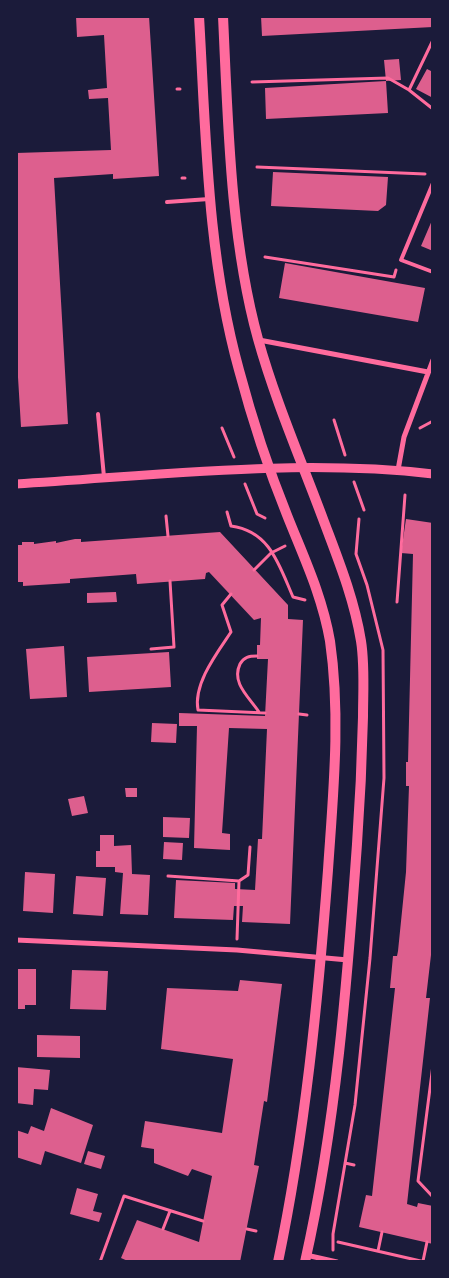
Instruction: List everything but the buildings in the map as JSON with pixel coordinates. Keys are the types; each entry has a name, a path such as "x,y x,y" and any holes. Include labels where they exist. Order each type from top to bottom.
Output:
{"main road":[{"path":"199,16 209,200 220,288 230,338 270,470 314,578 324,612 334,678 333,791 321,958 306,1090 278,1262"},
{"path":"222,16 226,85 241,254 259,340 343,571 362,644 364,672 361,791 349,960 336,1092 306,1259"}],"street":[{"path":"259,340 428,372"},
{"path":"398,470 404,437 433,360"},
{"path":"16,484 305,469 398,470 433,474"},
{"path":"16,940 237,950 349,960"},
{"path":"306,1259 337,1262"}],"lane":[{"path":"433,183 401,260 433,272"},
{"path":"168,202 209,200"},
{"path":"98,414 104,479"}],"path":[{"path":"409,90 433,40"},
{"path":"252,82 388,78 409,90 433,109"},
{"path":"257,167 433,175"},
{"path":"265,257 394,277 401,260"},
{"path":"397,602 405,495"},
{"path":"227,512 231,526 251,531 264,541 294,596 307,600"},
{"path":"258,514 265,518"},
{"path":"166,516 168,536"},
{"path":"254,570 271,553 283,547 284,552"},
{"path":"151,649 174,647 170,581"},
{"path":"230,594 222,604 231,632 208,670 199,690 196,700 198,710 265,713"},
{"path":"257,656 242,659 237,671 239,685 259,712"},
{"path":"299,714 307,715"},
{"path":"168,876 240,881 248,875 250,847"},
{"path":"237,950 240,881"},
{"path":"433,1013 433,1025"},
{"path":"433,1065 418,1181 433,1197"},
{"path":"345,1163 354,1165"},
{"path":"100,1262 124,1196 203,1221"},
{"path":"163,1229 170,1210"},
{"path":"247,1229 256,1230"},
{"path":"378,1251 382,1232"},
{"path":"338,1242 424,1261 427,1242"}]}
